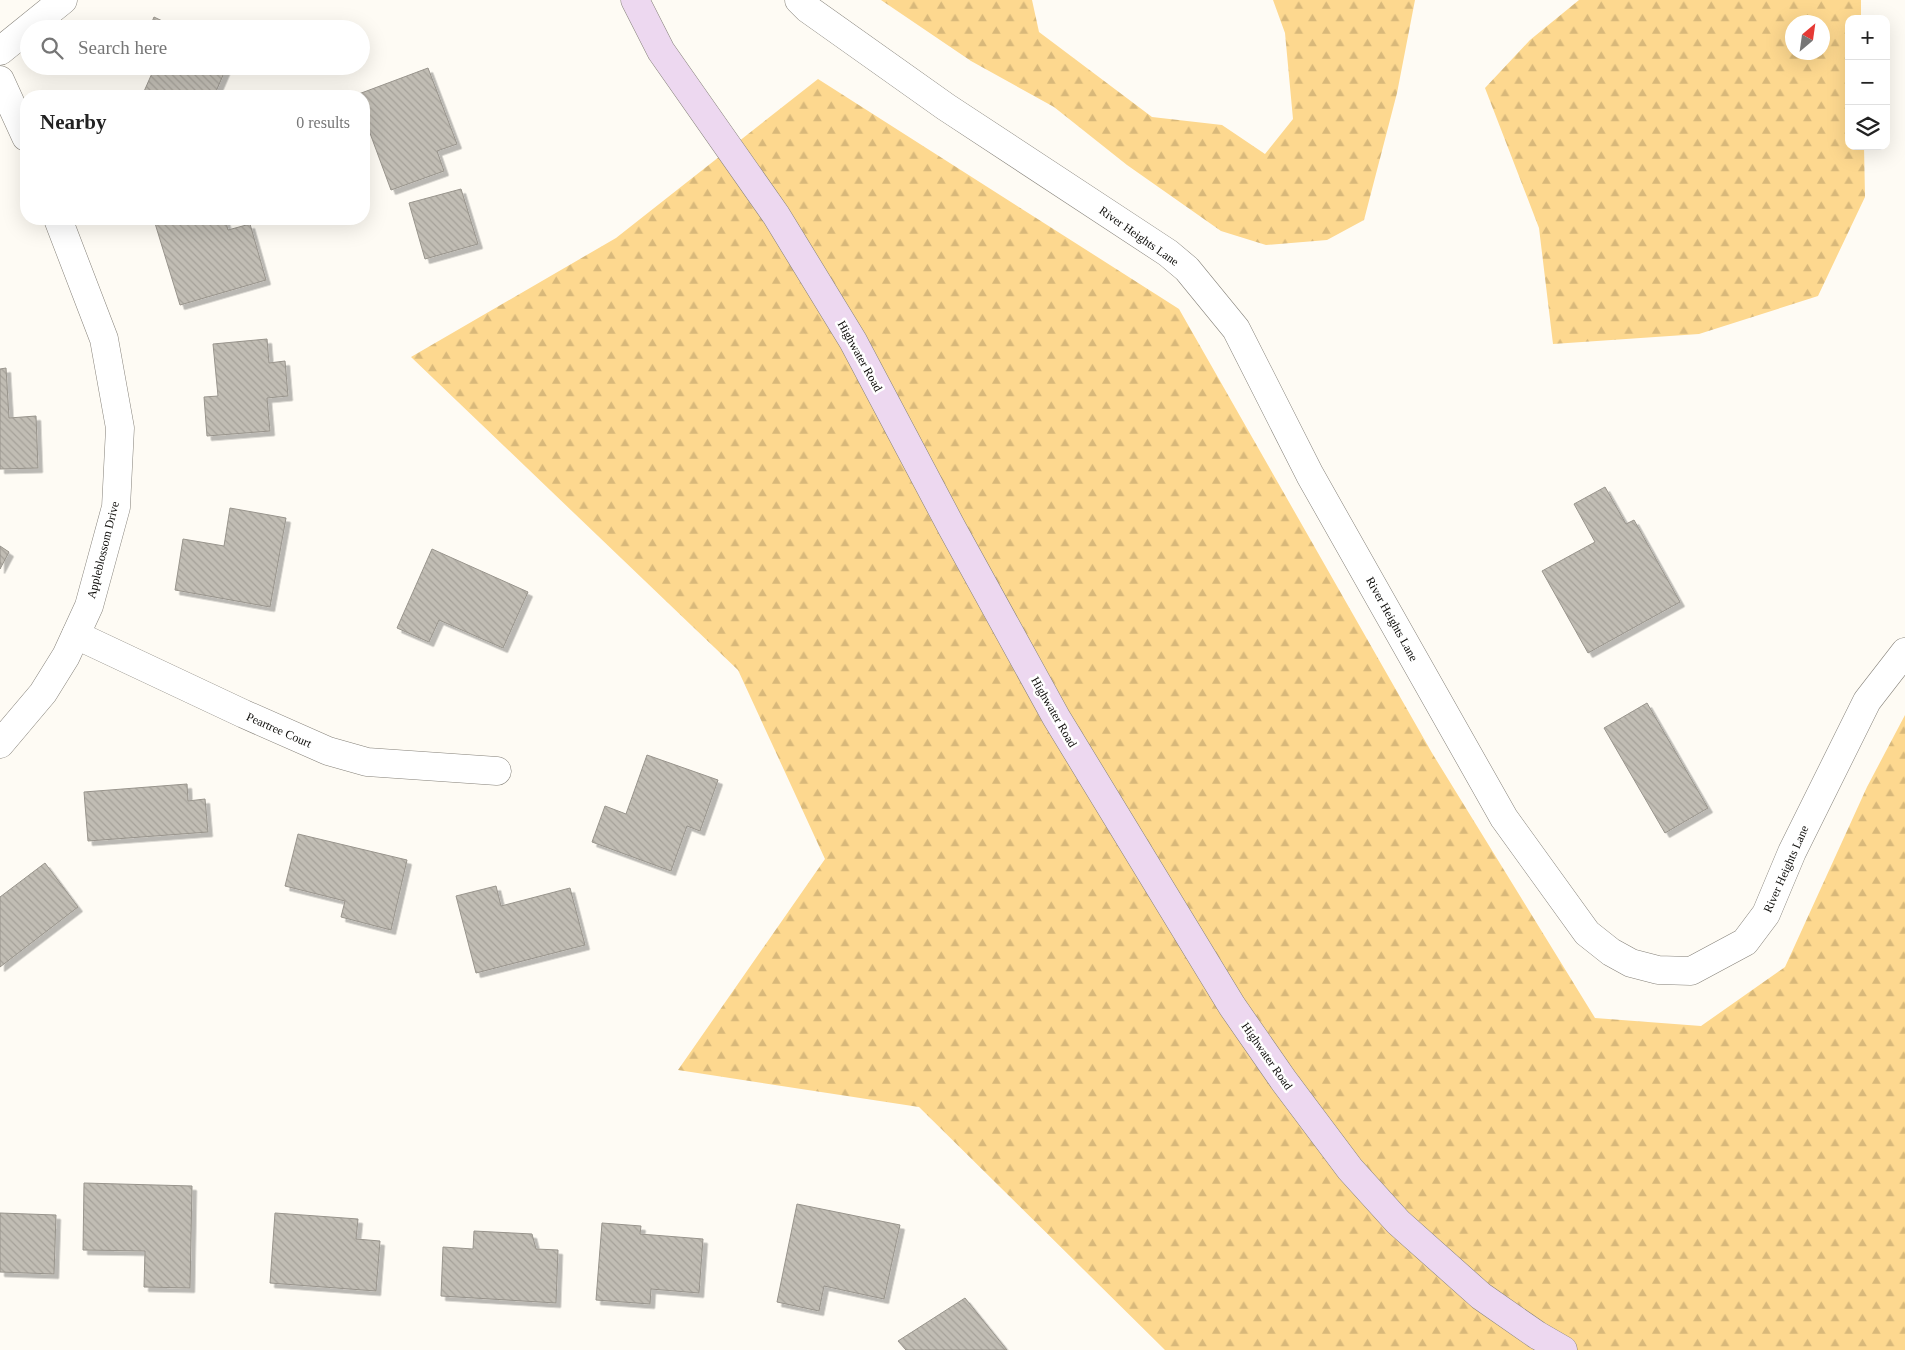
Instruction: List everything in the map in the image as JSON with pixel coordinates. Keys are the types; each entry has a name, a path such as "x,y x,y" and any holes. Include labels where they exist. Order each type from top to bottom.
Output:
{"street":[{"path":"38,20 63,0"},
{"name":"Highwater Road","path":"635,0 661,51 776,215 853,341 952,528 1056,717 1232,1006 1350,1169 1398,1222 1481,1296 1537,1335 1563,1350"},
{"name":"River Heights Lane","path":"800,0 808,9 946,107 1168,252 1187,269 1236,329 1310,475 1504,818 1588,933 1610,952 1631,963 1658,970 1691,971 1745,942 1766,914 1792,852 1867,701 1905,652"},
{"path":"0,51 20,35"},
{"path":"0,80 20,124"},
{"name":"Appleblossom Drive","path":"0,744 43,693 66,656 89,606 116,507 120,428 104,339 60,225"},
{"name":"Peartree Court","path":"76,635 244,714 328,751 367,762 497,771"}],"green space":[{"path":"881,0 1032,0 1039,32 1152,117 1222,125 1265,154 1293,119 1285,33 1273,0 1415,0 1397,93 1364,220 1327,240 1266,245 1221,231 1127,165 1054,107 971,61"},
{"path":"1579,0 1861,0 1861,15 1845,15 1845,150 1864,150 1865,197 1818,296 1699,334 1553,344 1539,228 1485,88 1530,40"},
{"path":"818,79 1179,309 1432,753 1595,1018 1701,1026 1785,967 1867,787 1905,715 1905,1350 1165,1350 919,1107 678,1070 825,859 738,670 411,357 616,238"}],"building":[{"path":"428,68 457,144 437,151 444,171 391,190 370,133 369,90"},
{"path":"151,75 223,75 217,90 145,90"},
{"path":"461,189 478,244 425,259 409,203"},
{"path":"156,225 227,225 228,230 250,225 266,280 180,305"},
{"path":"267,339 269,363 285,361 288,396 267,398 270,431 207,436 204,397 218,396 213,344"},
{"path":"6,368 9,418 36,416 38,468 0,469 0,369"},
{"path":"1605,487 1626,524 1634,520 1680,602 1588,653 1542,571 1595,542 1574,504"},
{"path":"230,508 286,518 270,607 175,590 183,539 224,546"},
{"path":"0,546 9,552 0,569"},
{"path":"432,549 528,592 503,648 439,620 429,642 397,628"},
{"path":"1647,703 1708,808 1665,833 1604,728"},
{"path":"647,755 718,780 700,831 687,826 671,871 592,842 605,806 626,814"},
{"path":"187,784 188,801 205,799 208,832 88,841 84,792"},
{"path":"298,834 407,860 391,930 341,917 345,901 285,886"},
{"path":"45,863 78,907 0,967 0,897"},
{"path":"496,886 501,906 570,888 585,945 476,973 456,896"},
{"path":"84,1183 192,1186 190,1288 144,1287 145,1251 83,1250"},
{"path":"797,1204 900,1225 884,1299 824,1286 819,1311 777,1302"},
{"path":"0,1213 56,1215 54,1274 0,1272"},
{"path":"275,1213 358,1219 356,1239 380,1241 376,1291 270,1283"},
{"path":"602,1223 641,1226 640,1234 703,1239 699,1293 651,1289 650,1304 596,1300"},
{"path":"474,1231 532,1234 536,1249 558,1250 556,1303 441,1296 443,1247 473,1249"},
{"path":"965,1298 1007,1350 906,1350 898,1341"}]}
